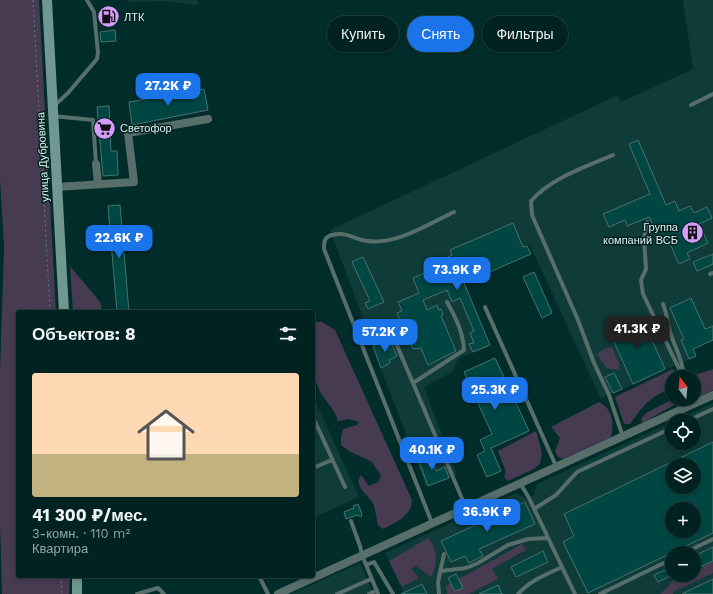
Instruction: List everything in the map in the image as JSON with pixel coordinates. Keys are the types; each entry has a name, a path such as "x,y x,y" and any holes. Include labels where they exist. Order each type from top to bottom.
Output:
{"main road":[{"name":"улица Дубровина","path":"47,0 64,310"},
{"path":"77,578 77,594"}],"street":[{"path":"57,187 134,182 128,133 208,119"},
{"path":"96,164 98,184"},
{"path":"701,399 713,395"},
{"path":"315,577 556,466 623,437 683,406"},
{"path":"278,594 312,578"}],"lane":[{"path":"87,0 94,12 98,53 97,59 53,111 93,120 96,164"},
{"path":"691,105 713,94"},
{"path":"613,155 562,178 538,192 531,201 532,215 578,320 594,363 609,395 623,437"},
{"path":"432,523 324,249 324,242 326,238 332,235 346,234 367,241 385,241 404,235 454,212"},
{"path":"647,222 644,238 646,269 641,280 643,294 681,370"},
{"path":"413,383 464,350 463,338 457,319 447,302"},
{"path":"663,304 671,333 682,362 683,370"},
{"path":"485,307 556,466"},
{"path":"389,327 466,508"},
{"path":"701,414 713,409"},
{"path":"315,422 345,487"},
{"path":"534,509 556,496 577,472 665,431"},
{"path":"315,467 332,460"},
{"path":"520,483 575,594"},
{"path":"351,521 371,579 378,592 369,594"},
{"path":"441,571 472,565 508,545 528,540 548,538"},
{"path":"698,546 713,539"},
{"path":"439,594 438,582 444,554"},
{"path":"366,564 374,562 393,594"},
{"path":"600,594 665,562"},
{"path":"518,594 538,578 562,567"},
{"path":"260,578 268,594"},
{"path":"337,594 371,579"},
{"path":"137,594 158,588 164,594"}],"path":[{"path":"33,0 50,310"},
{"path":"61,578 62,594"}],"shaded area":[{"path":"0,0 39,0 56,310 16,310 16,578 70,578 69,594 2,594 0,523 0,372 4,247 0,179"},
{"path":"129,0 197,0 198,5 164,1 129,2"},
{"path":"683,0 713,0 713,340 693,349 696,356 601,399 530,245 461,275 490,345 458,359 452,372 424,387 457,475 426,486 330,230 618,95 621,102 693,69"},
{"path":"70,266 100,302 102,310 73,310"},
{"path":"315,322 322,322 335,330 412,500 409,510 402,518 383,529 378,525 375,508 372,502 359,484 361,475 369,486 378,482 381,476 372,462 349,451 341,445 343,429 357,425 359,422 349,419 338,421 333,410 318,387 315,378"},
{"path":"612,347 619,363 619,370 606,368 597,354 604,349"},
{"path":"713,369 713,390 701,396 701,373"},
{"path":"665,373 665,391 651,399 630,424 624,424 615,397"},
{"path":"315,400 359,497 315,517"},
{"path":"599,402 610,412 612,422 611,437 563,459 558,457 555,451 560,438 551,427"},
{"path":"665,403 665,406 672,406 643,423 641,419 646,413"},
{"path":"713,403 713,594 404,594 385,553 516,493 527,499 533,496 537,484 665,425 665,450 701,450 701,414 690,414"},
{"path":"536,431 542,453 540,464 532,470 508,481 504,477 506,472 498,451"},
{"path":"428,538 434,547 436,556 435,567 431,577 416,566 411,569 419,578 402,587 389,561"},
{"path":"522,544 526,550 492,569 498,579 469,594 447,594 446,586"},
{"path":"713,562 713,573 701,579 701,567"},
{"path":"360,563 374,594 291,594"},
{"path":"672,582 694,582 673,592 673,594 660,594"}],"building":[{"path":"116,8 116,19 104,19 104,9"},
{"path":"115,30 116,41 101,42 100,32"},
{"path":"204,89 208,110 132,125 129,102"},
{"path":"109,106 111,151 117,151 118,175 103,176 97,107"},
{"path":"638,140 666,205 675,201 679,211 690,206 694,213 707,207 712,218 699,224 708,243 687,253 690,259 679,264 668,239 660,242 649,217 627,226 625,220 609,227 603,214 650,194 629,144"},
{"path":"120,205 129,310 117,310 108,206"},
{"path":"513,223 523,247 527,246 531,254 464,283 490,345 473,352 469,344 474,343 470,333 474,331 460,298 452,302 447,290 423,300 427,310 437,305 439,310 441,309 443,315 441,316 456,351 428,365 421,348 413,349 408,337 412,336 408,326 403,328 397,313 402,311 398,302 419,293 413,278 429,271 427,267 452,255 450,250"},
{"path":"713,254 713,264 697,271 693,262"},
{"path":"363,257 384,302 368,309 365,303 370,301 352,262"},
{"path":"534,272 552,313 542,318 523,277"},
{"path":"691,298 705,329 713,326 713,340 693,349 696,356 689,359 681,340 684,339 670,308"},
{"path":"641,316 665,369 633,384 609,331"},
{"path":"389,339 397,356 389,360 390,363 381,368 373,346"},
{"path":"495,358 529,431 491,448 501,471 487,477 477,455 485,451 480,440 492,434 464,372"},
{"path":"614,373 622,389 613,393 605,377"},
{"path":"713,442 713,533 686,546 665,546 665,556 588,593 563,542 574,536 564,514 665,465 665,494 701,494 701,458 680,458 696,450 701,450 701,448"},
{"path":"430,454 436,471 445,467 449,478 428,486 418,459"},
{"path":"525,502 535,524 479,549 483,556 469,563 465,556 451,562 441,541"},
{"path":"358,504 362,514 361,517 357,515 346,519 344,512 354,508 353,506"},
{"path":"713,547 713,561 701,567 701,553"},
{"path":"543,551 548,562 516,577 511,567"},
{"path":"665,570 665,578 658,582 654,575"},
{"path":"456,574 463,588 455,591 448,578"},
{"path":"713,579 713,594 682,594"},
{"path":"422,584 427,594 401,594"},
{"path":"498,585 502,594 479,594"}],"place":[{"name":"ЛТК","path":"109,17"},
{"name":"Светофор","path":"104,128"},
{"name":"Группа компаний ВСБ","path":"693,233"}]}
